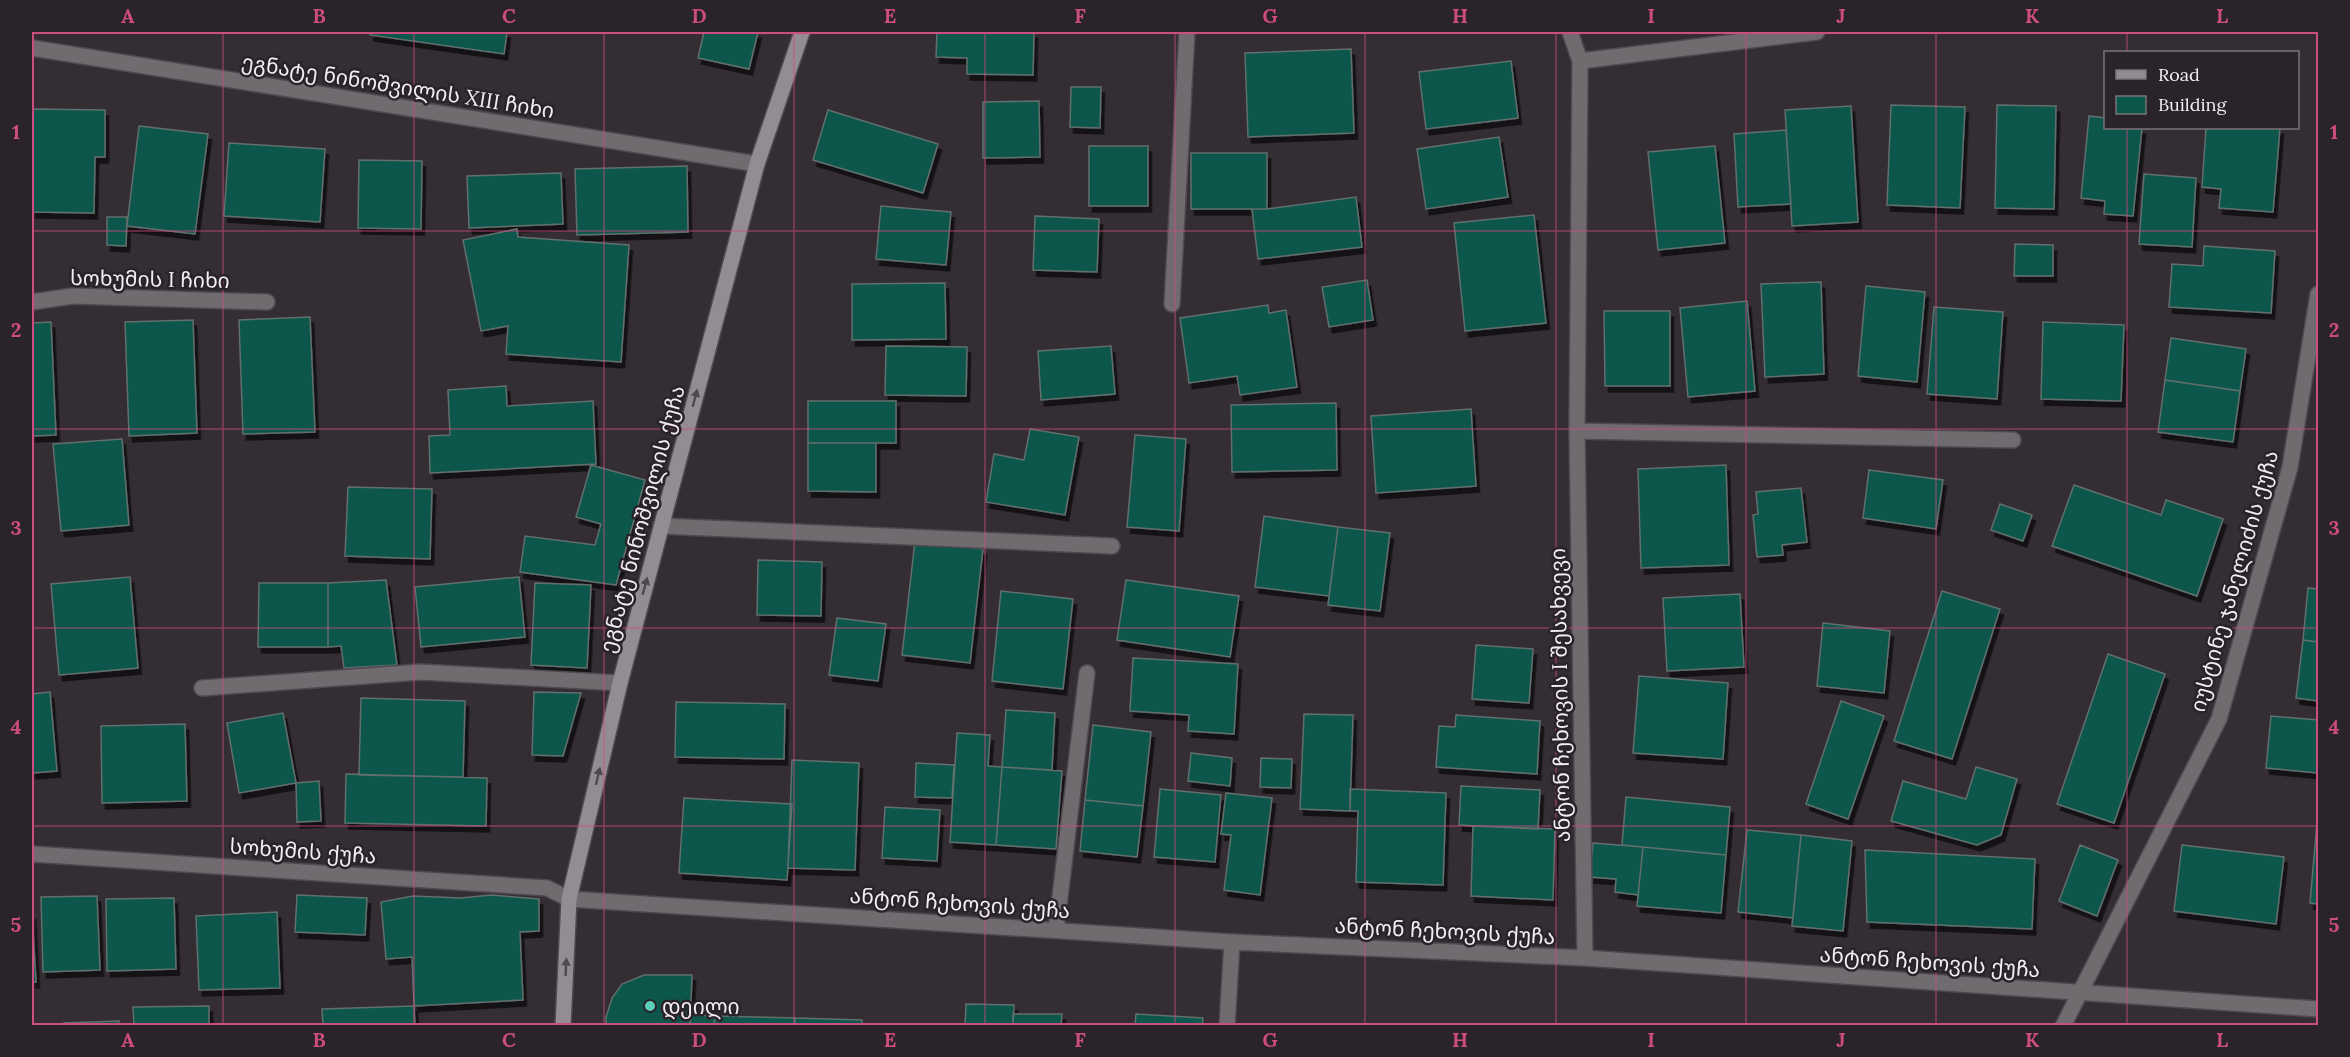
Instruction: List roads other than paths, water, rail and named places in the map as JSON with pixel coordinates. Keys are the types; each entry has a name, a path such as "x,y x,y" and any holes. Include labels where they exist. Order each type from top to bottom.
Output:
{"main road":[{"name":"ეგნატე ნინოშვილის ქუჩა","path":"563,1026 569,899 620,682 757,164 802,32"}],"street":[{"path":"1172,304 1187,32"},
{"path":"1569,32 1580,61 1818,32"},
{"name":"ეგნატე ნინოშვილის XIII ჩიხი","path":"32,48 757,164"},
{"name":"ანტონ ჩეხოვის I შესახვევი","path":"1580,61 1577,430 1585,958"},
{"name":"იუსტინე ჯანელიძის ქუჩა","path":"2063,1026 2219,719 2290,467 2319,294"},
{"name":"სოხუმის I ჩიხი","path":"32,302 73,296 267,302"},
{"path":"1577,430 2013,440"},
{"path":"661,526 1112,546"},
{"path":"202,688 421,672 620,682"},
{"path":"1056,930 1087,673"},
{"name":"სოხუმის ქუჩა","path":"32,854 547,888 569,899"},
{"name":"ანტონ ჩეხოვის ქუჩა","path":"569,899 1232,942 1585,958 2319,1009"},
{"path":"1227,1026 1232,942"}],"place":[{"name":"დეილი","path":"650,1006"}]}
